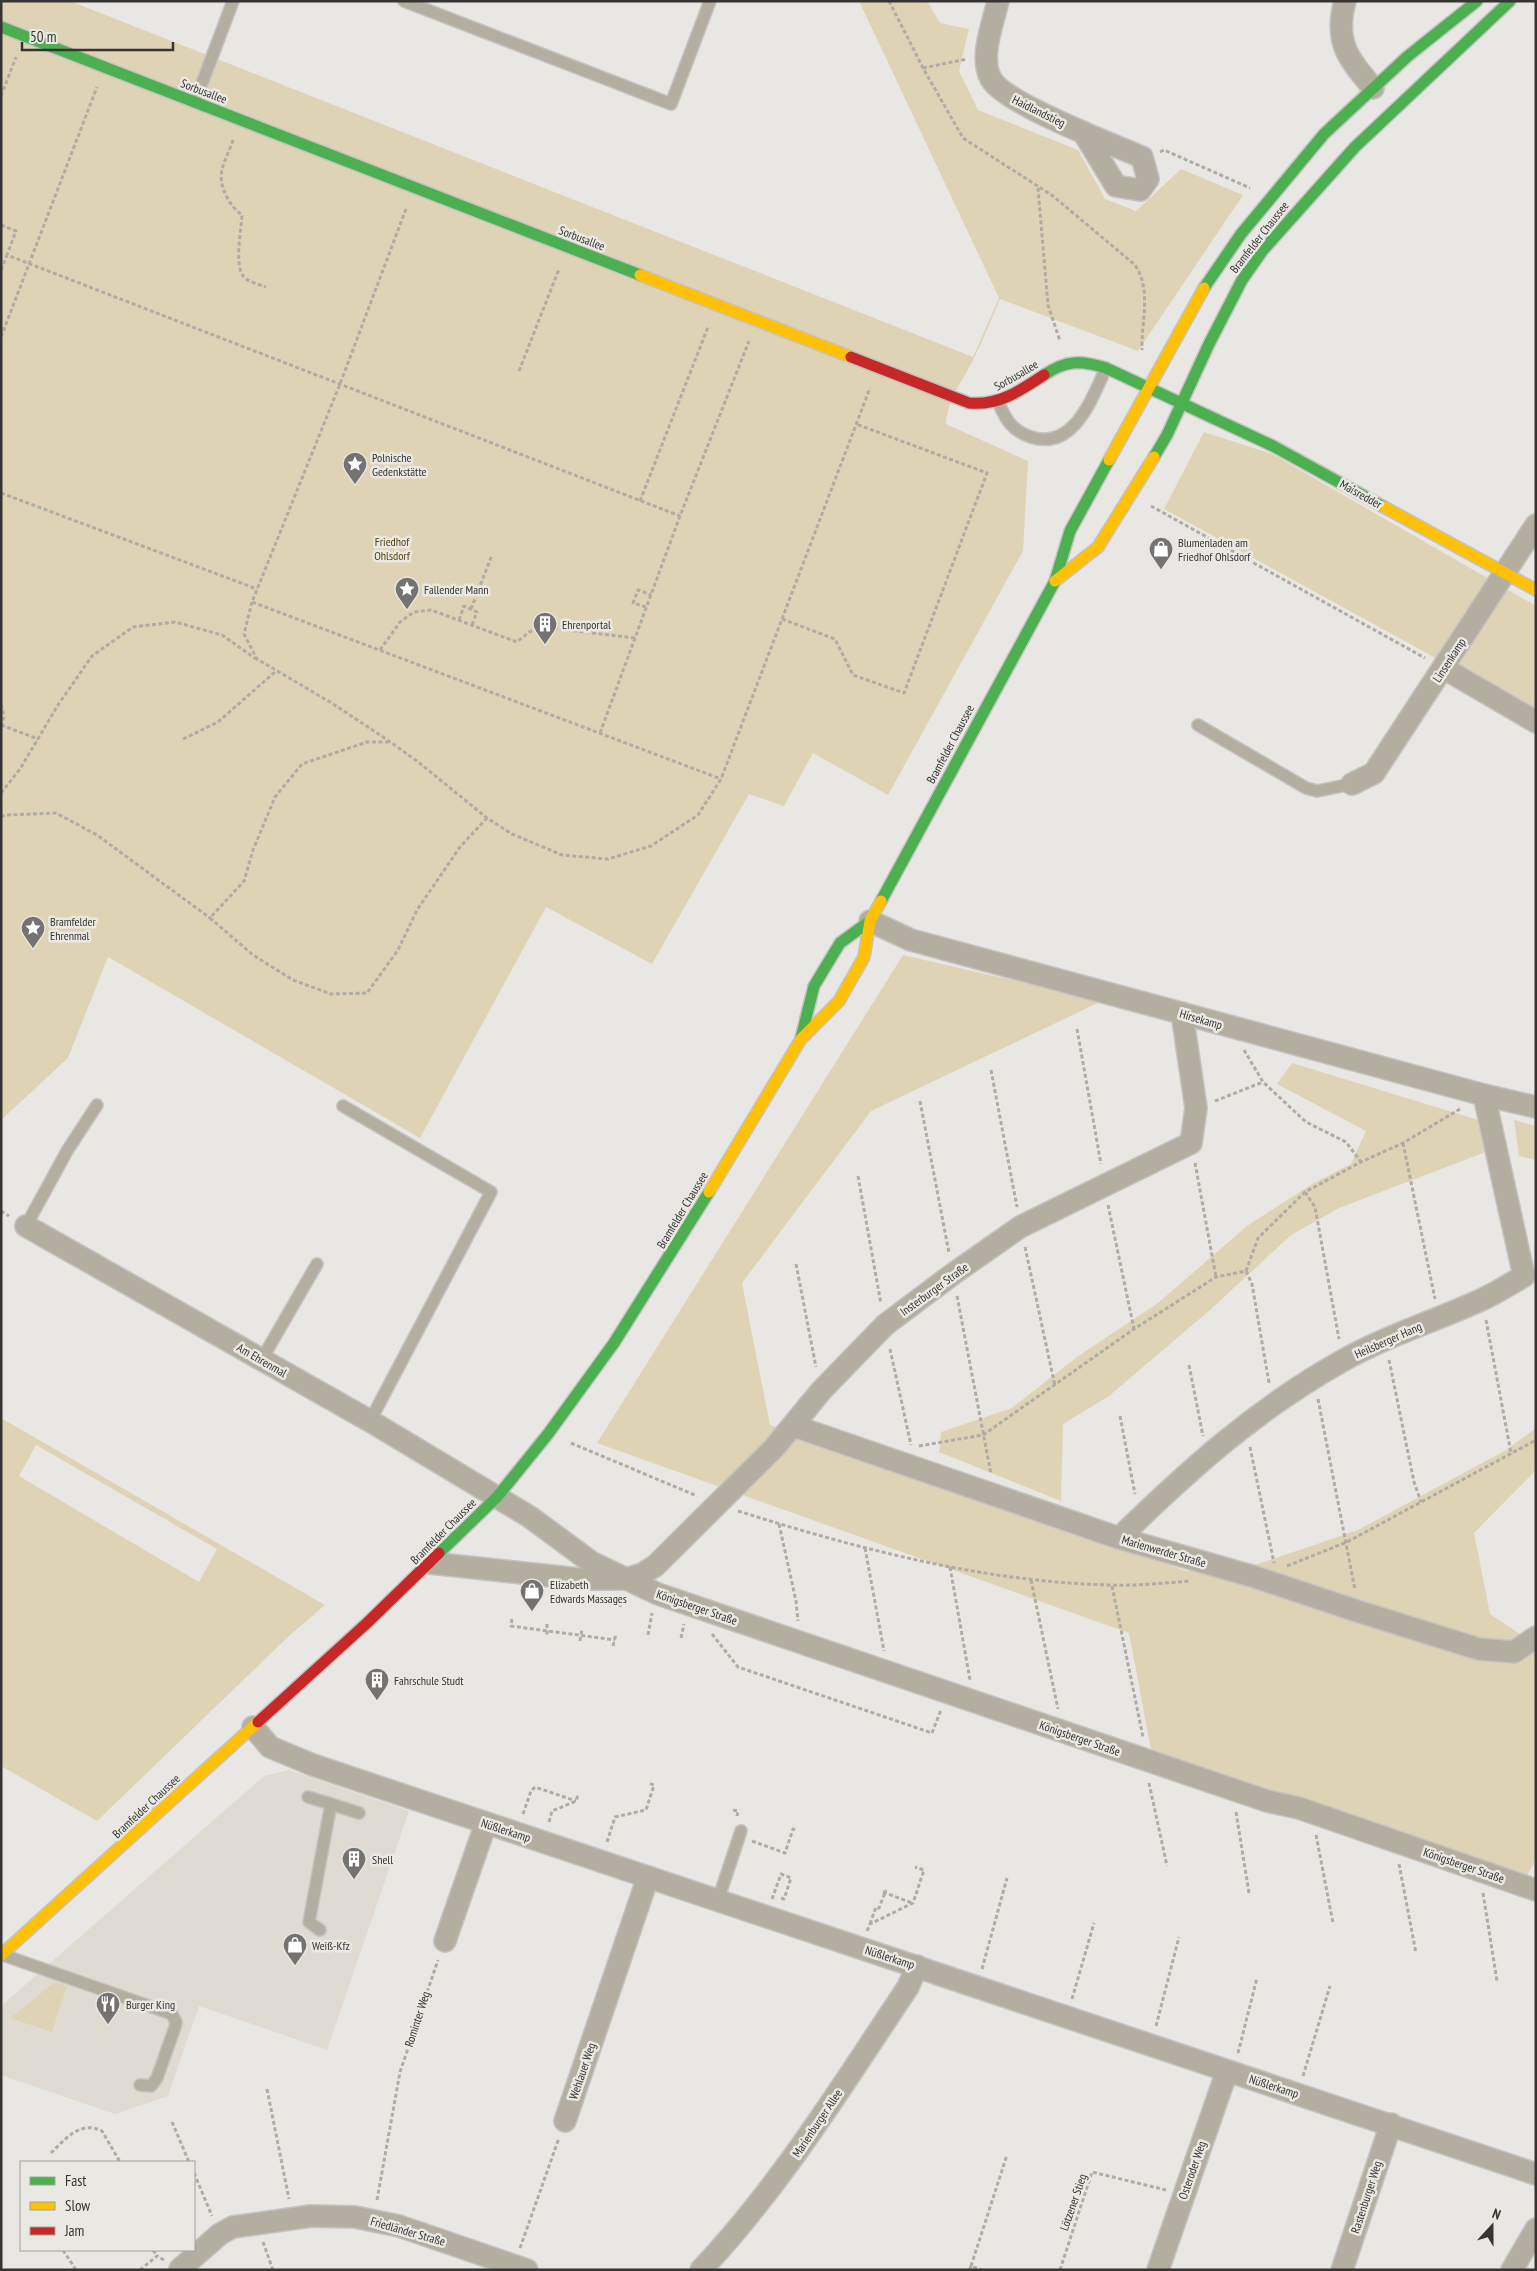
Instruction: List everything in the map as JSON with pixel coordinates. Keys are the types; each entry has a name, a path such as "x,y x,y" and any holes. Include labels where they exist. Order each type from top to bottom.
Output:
{"main road":[{"name":"Bramfelder Chaussee","path":"2,1955 430,1563 497,1497 548,1434 614,1343 669,1258 801,1039 839,1000 864,957 870,921 1055,581 1070,531 1205,285 1240,234 1324,134 1408,56 1477,1"},
{"name":"Bramfelder Chaussee","path":"1055,581 1098,547 1157,452 1237,289 1263,250 1343,160 1390,113 1510,1"},
{"name":"Sorbusallee","path":"1,27 969,403 979,405 998,401 1058,366 1068,363 1086,363 1106,368 1149,388"},
{"path":"1373,88 1390,113"},
{"name":"Maisredder","path":"1149,388 1272,446 1536,590"},
{"name":"Bramfelder Chaussee","path":"801,1039 814,986 840,942 870,921"}],"street":[{"name":"Haidlandstieg","path":"998,1 986,56 991,80 1009,97 1142,157"},
{"path":"1345,1 1341,24 1344,48 1355,66 1373,88"},
{"path":"1083,132 1116,186 1140,190 1148,179 1142,157"},
{"name":"Linsenkamp","path":"1352,784 1374,773 1536,525"},
{"path":"1452,673 1536,722"},
{"name":"Hirsekamp","path":"870,921 911,940 1484,1095 1536,1107"},
{"path":"1182,1013 1196,1108 1191,1143"},
{"name":"Heilsberger Hang","path":"1119,1538 1206,1456 1273,1403 1343,1361 1385,1340 1482,1299 1524,1276 1484,1095"},
{"name":"Insterburger Straße","path":"626,1579 655,1566 794,1426 821,1391 885,1325 1020,1227 1191,1143"},
{"name":"Am Ehrenmal","path":"26,1226 370,1420 497,1497"},
{"name":"Marienwerder Straße","path":"794,1426 1119,1538 1255,1577 1479,1649 1514,1652 1536,1637"},
{"name":"Königsberger Straße","path":"497,1497 530,1517 591,1562 626,1579 689,1604 1241,1793 1320,1815 1536,1890"},
{"name":"Königsberger Straße","path":"430,1563 580,1579 626,1579"},
{"name":"Nüßlerkamp","path":"253,1726 270,1747 313,1765 1536,2174"},
{"path":"446,1941 486,1823"},
{"name":"Wehlauer Weg","path":"565,2121 648,1877"},
{"name":"Marienburger Allee","path":"701,2270 734,2235 810,2134 908,1987 917,1966"},
{"name":"Osteroder Weg","path":"1158,2270 1183,2196 1230,2072"},
{"name":"Rastenburger Weg","path":"1342,2270 1391,2124"},
{"name":"Friedländer Straße","path":"180,2269 220,2234 233,2227 293,2217 336,2216 373,2220 398,2226 520,2267"},
{"path":"1512,2270 1536,2229"}],"lane":[{"path":"195,102 233,1"},
{"path":"404,1 672,104 710,1"},
{"path":"998,401 1005,419 1018,432 1036,439 1054,438 1068,432 1080,418 1106,368"},
{"path":"1198,725 1306,788 1317,791 1352,784"},
{"path":"26,1226 67,1150 97,1105"},
{"path":"343,1106 491,1192 370,1420"},
{"path":"262,1359 316,1264"},
{"path":"308,1797 359,1813"},
{"path":"320,1930 309,1922 331,1804"},
{"path":"718,1900 741,1831"},
{"path":"2,1955 172,2014 176,2022 175,2027 157,2078 151,2086 140,2085"}],"path":[{"path":"890,1 923,68 963,138 1053,196 1126,255 1142,274 1145,304 1142,354"},
{"path":"1,96 17,54"},
{"path":"923,68 986,56"},
{"path":"1,337 97,87"},
{"path":"234,140 221,172 224,191 235,210 242,216 239,261 242,274 249,281 266,287"},
{"path":"1142,157 1164,150 1254,190"},
{"path":"257,659 244,634 252,602 340,384 414,188"},
{"path":"1038,188 1048,305 1068,363"},
{"path":"1,225 16,231 1,270"},
{"path":"7,255 680,516"},
{"path":"519,371 560,266"},
{"path":"640,501 709,324"},
{"path":"600,733 680,516 750,339"},
{"path":"1,793 20,769 58,705 92,656 134,627 175,622 222,635 276,671 330,702 391,742 487,818 512,834 562,855 608,859 651,846 698,815 721,779 870,388"},
{"path":"782,619 835,639 853,675 904,693 987,473 856,424"},
{"path":"1,493 257,589"},
{"path":"1131,494 1427,659"},
{"path":"471,609 492,555"},
{"path":"646,607 633,603 638,590 651,595"},
{"path":"252,602 721,779"},
{"path":"459,620 464,606 478,612 472,625"},
{"path":"380,650 400,622 414,612 431,610 516,642 529,632 542,627 635,638"},
{"path":"183,739 218,722 276,671"},
{"path":"1,704 4,716 1,725 38,739"},
{"path":"210,918 244,881 253,850 275,797 302,764 367,742 391,742"},
{"path":"1,817 5,815 56,813 97,835 210,918 253,955 293,980 331,994 367,993 398,950 422,902 460,847 487,818"},
{"path":"1229,1026 1263,1082 1306,1122 1346,1142 1361,1162"},
{"path":"1196,1108 1263,1082"},
{"path":"1273,1403 1252,1284 1246,1272 1258,1238 1305,1192 1361,1162 1403,1143 1484,1095"},
{"path":"1191,1143 1216,1277"},
{"path":"1403,1143 1438,1317"},
{"path":"1305,1192 1315,1207 1343,1361"},
{"path":"796,1264 821,1391"},
{"path":"911,1448 983,1435 1134,1329 1216,1277 1246,1272"},
{"path":"1482,1299 1511,1453"},
{"path":"1385,1340 1414,1482 1420,1502"},
{"path":"1188,1365 1206,1456"},
{"path":"1314,1378 1360,1612"},
{"path":"1120,1416 1140,1518"},
{"path":"1245,1424 1276,1570"},
{"path":"548,1434 716,1504 865,1548 950,1567 1031,1580 1112,1586 1197,1581"},
{"path":"1255,1577 1347,1542 1536,1440"},
{"path":"780,1524 796,1601 798,1621 795,1641"},
{"path":"865,1548 884,1647 878,1668"},
{"path":"689,1604 738,1667 932,1733 954,1695 970,1679 950,1567"},
{"path":"1031,1580 1059,1712 1054,1729"},
{"path":"1112,1586 1167,1866"},
{"path":"512,1619 511,1626 615,1640"},
{"path":"547,1624 547,1637"},
{"path":"515,1632 516,1626"},
{"path":"580,1641 582,1629"},
{"path":"613,1646 616,1634"},
{"path":"601,1862 615,1817 646,1810 654,1785 648,1783"},
{"path":"517,1834 531,1791 535,1787 576,1801"},
{"path":"1241,1793 1235,1809 1249,1892"},
{"path":"542,1842 552,1811 576,1801 578,1795"},
{"path":"737,1815 744,1817"},
{"path":"1320,1815 1315,1832 1333,1923"},
{"path":"754,1835 751,1841 769,1849 785,1853 793,1829 796,1830"},
{"path":"1402,1844 1398,1860 1416,1953"},
{"path":"870,1924 913,1903 924,1870 915,1867"},
{"path":"1488,1873 1482,1888 1498,1981"},
{"path":"767,1916 773,1896 781,1874 791,1878 784,1899 773,1896"},
{"path":"977,1987 1007,1878"},
{"path":"861,1948 884,1891 913,1903"},
{"path":"1067,2017 1094,1923"},
{"path":"1151,2045 1179,1936"},
{"name":"Rominter Weg","path":"373,2220 400,2072 446,1941"},
{"path":"1230,2072 1257,1978"},
{"path":"1298,2094 1330,1986"},
{"path":"268,2089 293,2217"},
{"path":"520,2267 565,2121"},
{"path":"172,2122 189,2161"},
{"path":"51,2153 73,2132 90,2127 102,2131 119,2161"},
{"path":"982,2270 971,2268 1007,2155"},
{"name":"Lötzener Stieg","path":"1060,2270 1092,2172 1183,2196"},
{"path":"195,2175 220,2234"},
{"path":"256,2222 272,2270"},
{"path":"64,2251 76,2270"},
{"path":"154,2251 157,2256"}],"shaded area":[{"path":"289,1770 409,1811 327,2050 199,2006 168,2096 115,2114 1,2075 1,2006 264,1776"}],"green space":[{"name":"Friedhof Ohlsdorf","path":"1,1 70,1 973,357 999,298 859,1 927,1 940,23 969,29 959,71 978,110 1078,150 1105,199 1136,211 1181,169 1243,195 1138,351 1000,299 971,364 953,397 946,424 1028,461 1023,551 888,795 813,753 784,806 749,794 652,964 546,907 420,1138 108,957 68,1058 1,1120"},
{"path":"1204,432 1272,454 1536,606 1536,713 1164,509"},
{"path":"903,955 1102,1001 871,1111 742,1283 770,1425 1186,1571 1258,1564 1358,1530 1506,1450 1536,1428 1536,1470 1474,1533 1490,1614 1536,1645 1536,1859 1526,1878 1151,1750 1129,1633 597,1443"},
{"path":"1292,1063 1485,1122 1491,1150 1339,1208 1291,1235 1210,1310 1109,1396 1063,1424 1061,1501 939,1452 941,1432 1012,1408 1077,1357 1158,1303 1247,1226 1312,1184 1351,1164 1366,1131 1277,1084"},
{"path":"1514,1120 1536,1126 1536,1160 1519,1156"},
{"path":"1,1418 325,1605 290,1635 97,1821 1,1766","holes":["36,1445 217,1549 199,1582 19,1476"]},
{"path":"55,1982 67,1986 52,2032 10,2018"}],"traffic: fast":[{"path":"1204,288 1241,234 1324,134 1408,56 1477,1"},
{"path":"1154,457 1167,435 1209,344 1242,280 1263,250 1355,147 1510,1"},
{"path":"1,27 640,275"},
{"path":"1044,375 1059,366 1074,363 1106,368 1273,446 1384,507"},
{"path":"881,901 1055,581 1070,531 1109,460"},
{"path":"801,1038 814,986 840,943 870,921"},
{"path":"439,1553 497,1497 548,1434 614,1343 709,1192"}],"traffic: slow":[{"path":"640,275 851,357"},
{"path":"1109,460 1204,288"},
{"path":"1055,581 1098,547 1154,457"},
{"path":"1384,507 1536,590"},
{"path":"709,1192 801,1039 839,1001 864,957 870,921 881,901"},
{"path":"1,1955 258,1722"}],"traffic: jam":[{"path":"851,357 969,403 999,400 1017,392 1044,375"},
{"path":"258,1722 367,1623 439,1553"}],"place":[{"name":"Polnische Gedenkstätte","path":"355,485"},
{"name":"Blumenladen am Friedhof Ohlsdorf","path":"1161,570"},
{"name":"Fallender Mann","path":"407,610"},
{"name":"Ehrenportal","path":"545,645"},
{"name":"Bramfelder Ehrenmal","path":"33,949"},
{"name":"Elizabeth Edwards Massages","path":"532,1612"},
{"name":"Fahrschule Studt","path":"377,1701"},
{"name":"Shell","path":"354,1880"},
{"name":"Weiß-Kfz","path":"295,1966"},
{"name":"Burger King","path":"108,2025"}]}
